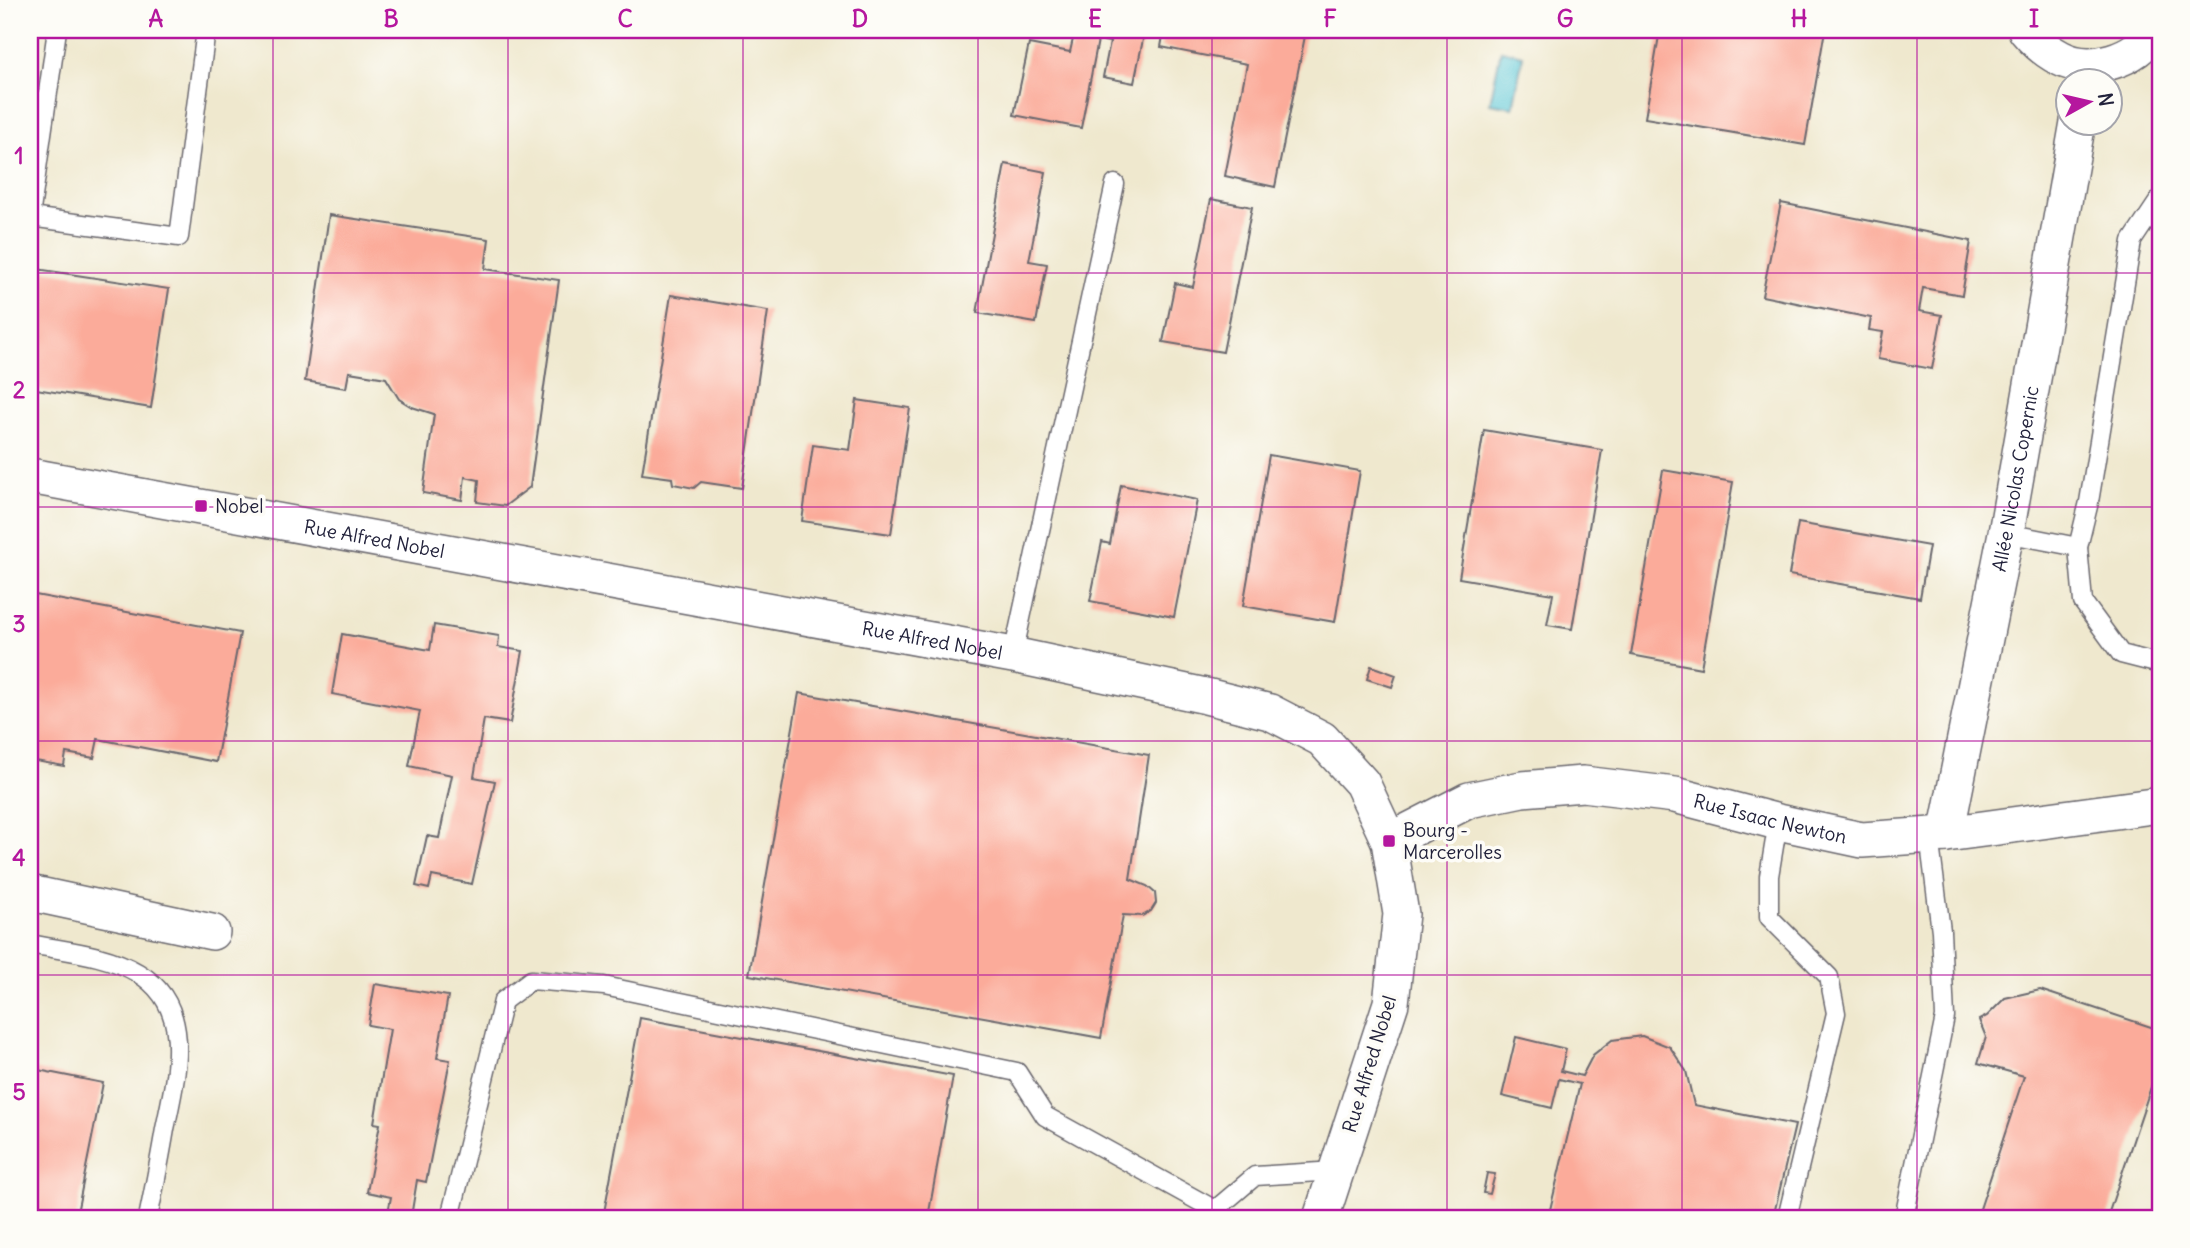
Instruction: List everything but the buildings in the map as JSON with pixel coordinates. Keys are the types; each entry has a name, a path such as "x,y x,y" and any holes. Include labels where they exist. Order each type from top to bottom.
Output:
{"street":[{"path":"2026,30 2040,46 2074,66"},
{"path":"2103,66 2134,51 2154,30"},
{"name":"Allée Nicolas Copernic","path":"1938,835 2006,533 2076,136"},
{"name":"Rue Alfred Nobel","path":"30,476 1013,655 1270,712 1322,738 1362,783 1389,841 1401,914 1391,1003 1321,1218"},
{"name":"Rue Isaac Newton","path":"1389,841 1469,800 1522,789 1583,784 1675,795 1861,840 1938,835 2160,805"},
{"path":"30,893 212,932"}],"lane":[{"path":"57,30 30,217 179,237 206,30"},
{"path":"1013,655 1115,184"},
{"path":"2160,200 2132,240 2089,502 2078,547 2083,602 2121,654 2160,664"},
{"path":"2006,533 2078,547"},
{"path":"1778,822 1769,876 1769,917 1829,977 1836,1013 1787,1218"},
{"path":"1904,1218 1945,1017 1938,835"},
{"path":"30,944 114,961 139,974 157,990 170,1009 178,1037 178,1064 148,1218"},
{"path":"450,1218 503,1001 531,980 604,986 1017,1072 1045,1116 1214,1214 1255,1176 1336,1171"}],"water":[{"path":"1501,50 1523,55 1513,107 1490,103"}],"place":[{"name":"Nobel","path":"201,506"},
{"name":"Bourg - Marcerolles","path":"1389,841"}]}
